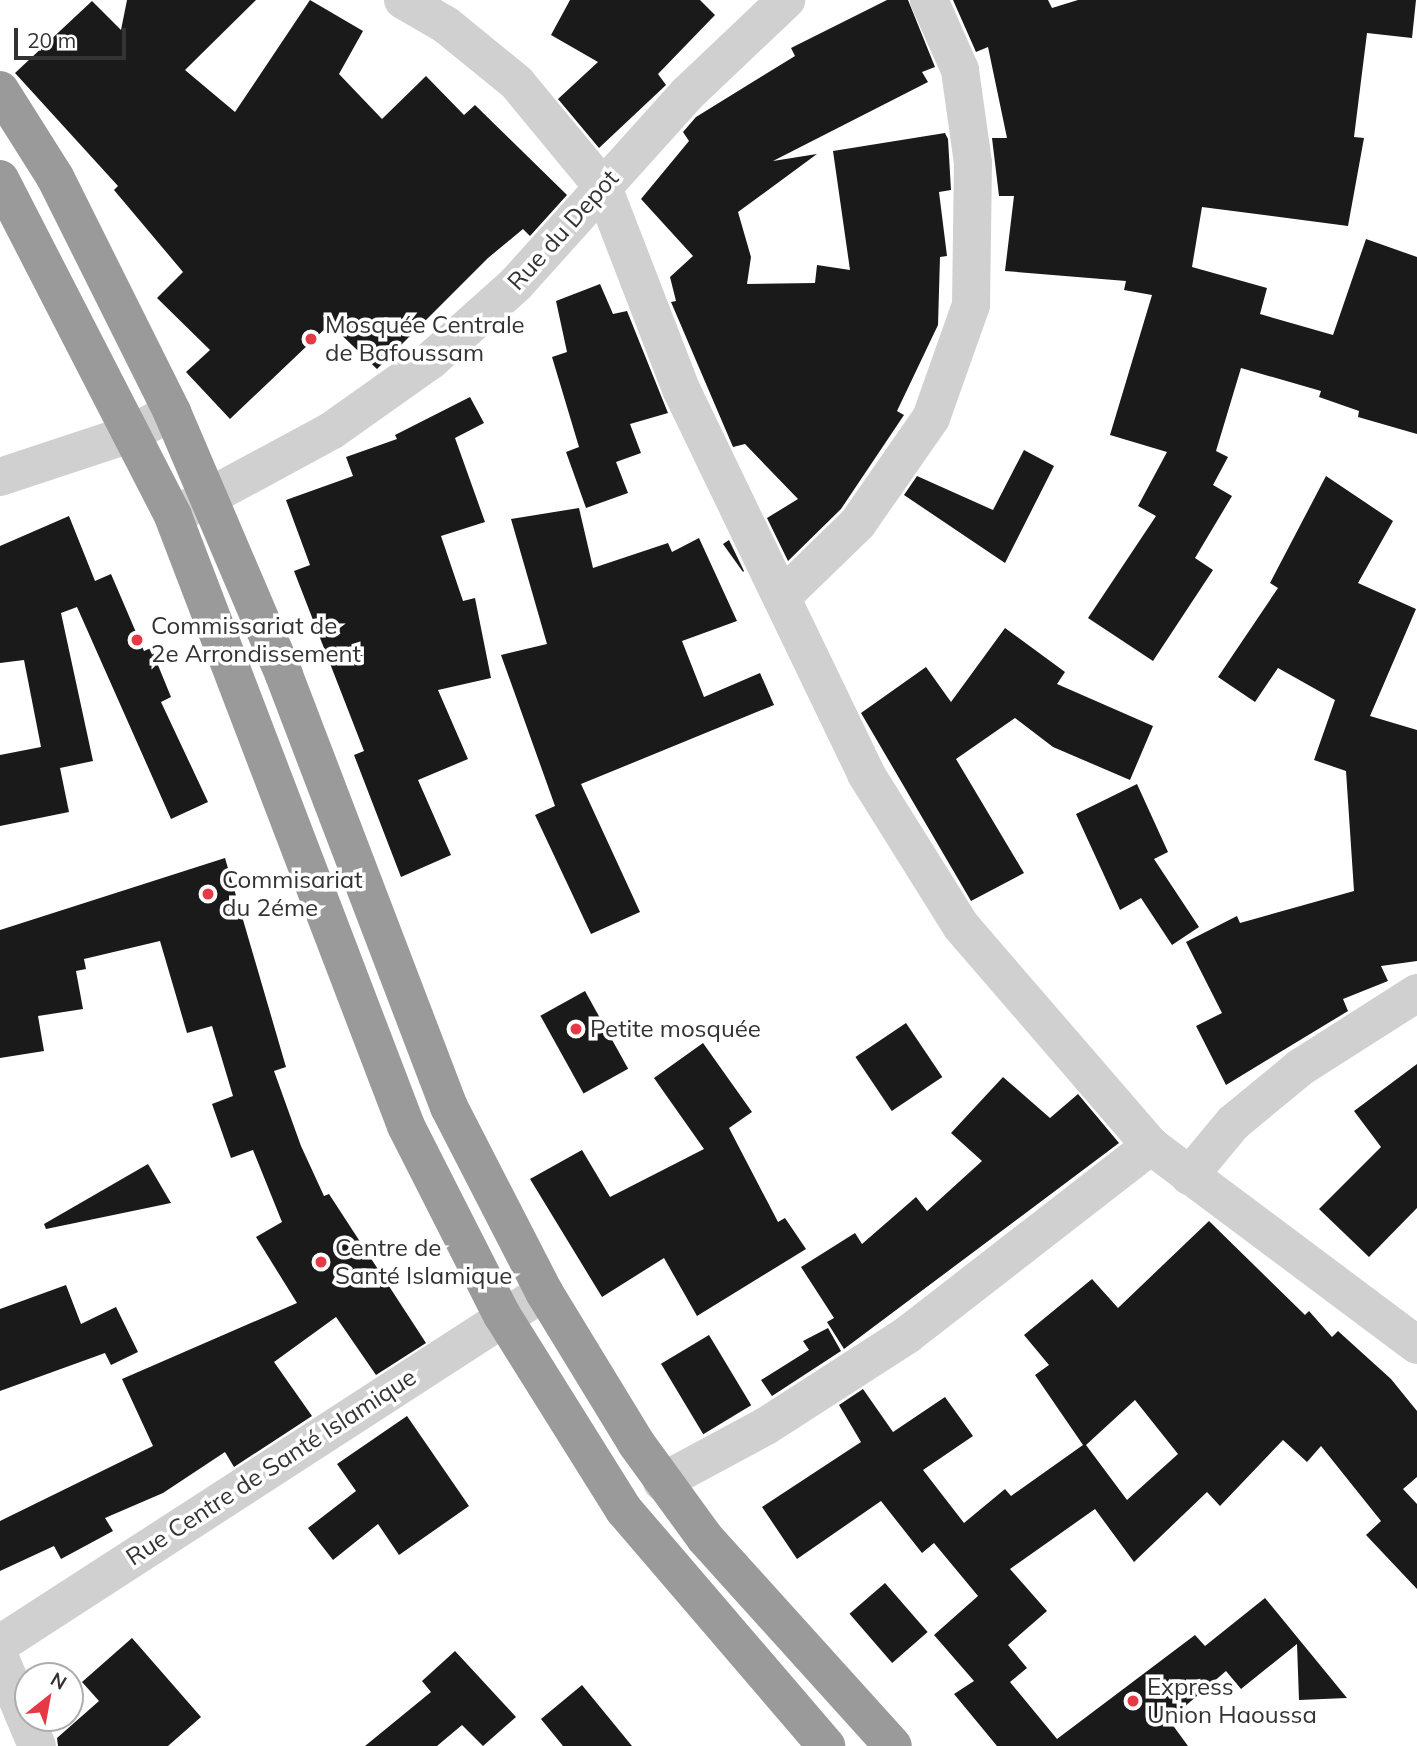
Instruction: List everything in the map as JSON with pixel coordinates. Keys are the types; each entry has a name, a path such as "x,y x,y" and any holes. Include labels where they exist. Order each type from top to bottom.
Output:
{"highway":[{"path":"0,90 55,177 172,412 210,497 449,1107 544,1292 662,1482 775,1620 893,1746"},
{"path":"0,179 173,516 406,1126 502,1315 624,1510 827,1746"}],"street":[{"path":"403,0 446,25 517,83 603,187 681,390 783,596 866,774 961,926 1151,1146 1417,1345"},
{"name":"Rue du Depot","path":"173,516 331,431 430,361 516,285 603,187 786,0"},
{"path":"783,596 858,523 931,418 971,305 973,163 960,70 929,0"},
{"path":"0,477 130,434 172,412"},
{"path":"1189,1176 1233,1123 1301,1067 1417,993"},
{"path":"662,1482 766,1426 907,1335 1151,1146"},
{"name":"Rue Centre de Santé Islamique","path":"0,1644 502,1315 544,1292"},
{"path":"0,1658 37,1746"}],"building":[{"path":"127,0 256,0 185,70 235,112 310,0 363,31 339,74 382,119 426,76 464,115 475,105 567,195 530,236 523,229 488,258 377,369 330,324 230,419 186,372 210,350 157,298 183,272 114,190 118,186 15,73 92,1 121,30"},
{"path":"570,0 700,0 715,15 658,74 666,85 599,148 558,99 598,62 551,35"},
{"path":"887,0 908,0 935,67 922,72 928,82 773,161 817,154 738,212 751,257 747,284 815,283 817,265 850,270 833,151 945,133 948,139 951,190 939,192 947,256 940,257 938,325 897,411 904,415 841,509 788,561 767,518 798,499 745,444 733,447 671,302 676,301 670,277 693,256 641,199 689,141 683,132 696,117 795,56 791,48"},
{"path":"953,0 1048,0 1052,8 1078,0 1416,0 1412,38 1367,33 1354,137 1364,138 1348,226 1202,207 1192,267 1267,288 1260,314 1333,335 1366,239 1417,257 1417,434 1358,417 1359,411 1319,397 1321,391 1241,368 1216,451 1228,457 1213,485 1232,496 1195,558 1213,570 1153,661 1088,618 1156,516 1138,506 1167,452 1110,435 1152,295 1124,290 1126,281 1005,271 1014,196 999,196 992,138 1007,138 988,47 976,52"},
{"path":"600,284 613,314 627,311 668,413 630,424 641,453 616,462 628,493 586,508 566,452 579,447 552,357 567,352 556,301"},
{"path":"470,397 484,423 455,438 485,522 441,536 463,601 475,598 491,678 438,690 468,759 418,780 451,855 401,877 354,755 364,751 294,571 310,565 286,500 353,476 346,457 397,439 395,435"},
{"path":"1024,450 1054,466 1005,563 904,495 917,476 993,510"},
{"path":"1326,476 1393,521 1358,583 1416,609 1370,716 1417,730 1417,961 1381,966 1388,981 1343,999 1348,1011 1226,1085 1196,1026 1222,1013 1186,942 1237,916 1240,923 1354,891 1346,771 1314,760 1335,700 1278,668 1255,702 1218,677 1278,588 1270,583"},
{"path":"579,508 593,568 668,543 672,552 699,538 737,621 682,641 704,697 760,673 774,705 581,784 640,912 591,934 535,815 555,806 501,655 547,644 511,519"},
{"path":"69,516 95,581 111,574 144,651 151,648 171,697 161,702 208,802 171,819 77,607 61,613 93,761 60,768 69,812 0,826 0,755 41,747 24,660 0,663 0,546"},
{"path":"729,540 744,571 743,572 723,544"},
{"path":"1005,628 1065,672 1057,684 1153,726 1130,780 1053,747 1015,718 956,759 1024,873 971,901 861,713 926,667 951,702"},
{"path":"1137,784 1168,852 1154,859 1199,927 1172,945 1141,898 1120,910 1076,814"},
{"path":"225,858 286,1067 274,1071 301,1146 324,1196 329,1194 426,1343 376,1375 336,1317 274,1362 312,1416 234,1467 225,1452 163,1493 105,1518 113,1531 61,1559 54,1546 0,1571 0,1521 153,1446 122,1379 297,1303 256,1237 282,1222 253,1150 231,1158 212,1104 233,1096 212,1026 187,1033 160,941 84,959 86,969 76,971 83,1009 38,1016 44,1051 0,1058 0,930"},
{"path":"585,991 628,1069 584,1094 540,1016"},
{"path":"906,1023 942,1077 892,1111 855,1057"},
{"path":"703,1043 752,1112 729,1128 778,1222 785,1218 806,1249 697,1316 664,1258 602,1297 530,1179 582,1150 610,1197 704,1149 654,1078"},
{"path":"1417,1064 1417,1208 1369,1257 1319,1209 1381,1147 1354,1111"},
{"path":"1003,1077 1050,1118 1078,1094 1119,1143 844,1349 827,1322 834,1318 801,1267 855,1233 862,1244 916,1197 927,1211 982,1161 951,1133"},
{"path":"148,1164 171,1203 46,1229 44,1224"},
{"path":"1209,1221 1305,1315 1309,1311 1332,1337 1338,1331 1391,1379 1417,1411 1417,1477 1403,1489 1417,1504 1417,1589 1366,1535 1381,1521 1321,1446 1307,1462 1283,1440 1220,1506 1207,1492 1134,1562 1095,1509 1010,1569 1047,1611 1008,1645 1027,1668 1010,1682 1057,1739 1195,1635 1205,1646 1265,1598 1347,1698 1299,1700 1297,1644 1241,1689 1226,1671 1169,1720 1188,1746 997,1746 954,1694 974,1681 934,1635 978,1596 934,1543 922,1553 881,1501 797,1559 762,1507 861,1442 839,1405 863,1389 893,1432 945,1397 973,1436 923,1470 964,1523 1005,1489 1011,1496 1083,1445 1035,1375 1049,1365 1024,1335 1092,1279 1118,1308","holes":["1135,1400 1178,1454 1127,1500 1086,1445"]},
{"path":"66,1285 81,1324 116,1307 138,1352 111,1365 105,1353 0,1391 0,1309"},
{"path":"828,1328 841,1351 772,1396 761,1380 809,1350 803,1341"},
{"path":"709,1335 751,1405 703,1434 661,1364"},
{"path":"407,1416 469,1506 399,1555 378,1524 333,1560 308,1528 356,1491 337,1464"},
{"path":"885,1583 928,1632 892,1663 850,1614"},
{"path":"132,1638 201,1717 168,1746 58,1746 57,1738 64,1732 84,1732 84,1714 99,1701 84,1684 84,1680"},
{"path":"455,1651 516,1717 483,1746 462,1725 437,1746 365,1746 431,1692 422,1681"},
{"path":"582,1685 632,1746 563,1746 541,1719"}],"place":[{"name":"Mosquée Centrale de Bafoussam","path":"311,339"},
{"name":"Commissariat de 2e Arrondissement","path":"137,640"},
{"name":"Commisariat du 2éme","path":"208,894"},
{"name":"Petite mosquée","path":"576,1029"},
{"name":"Centre de Santé Islamique","path":"321,1262"},
{"name":"Express Union Haoussa","path":"1133,1701"}]}
